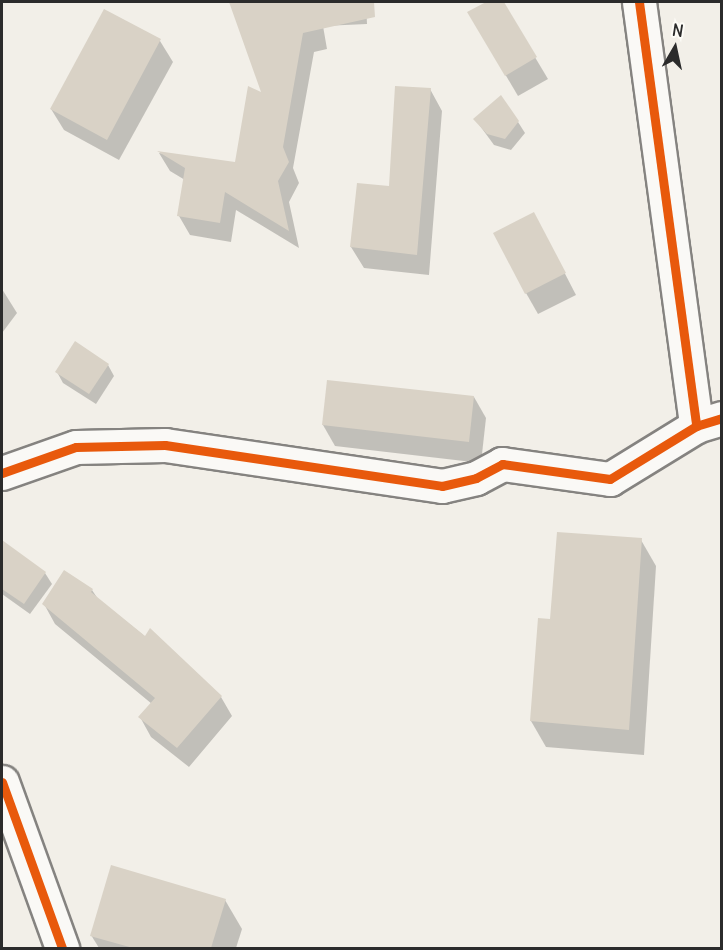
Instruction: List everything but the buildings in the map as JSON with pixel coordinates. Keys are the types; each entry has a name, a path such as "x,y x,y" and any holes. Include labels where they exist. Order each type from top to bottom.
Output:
{"street":[{"path":"2,473 76,447 165,445 442,486 476,478 502,464 610,479 709,422 639,2"},
{"path":"2,782 62,948"}],"cycle path":[{"path":"639,2 696,426"},
{"path":"2,473 76,447 165,445 442,486 476,478 502,464 610,479 696,426 722,418"},
{"path":"2,782 62,948"}]}
